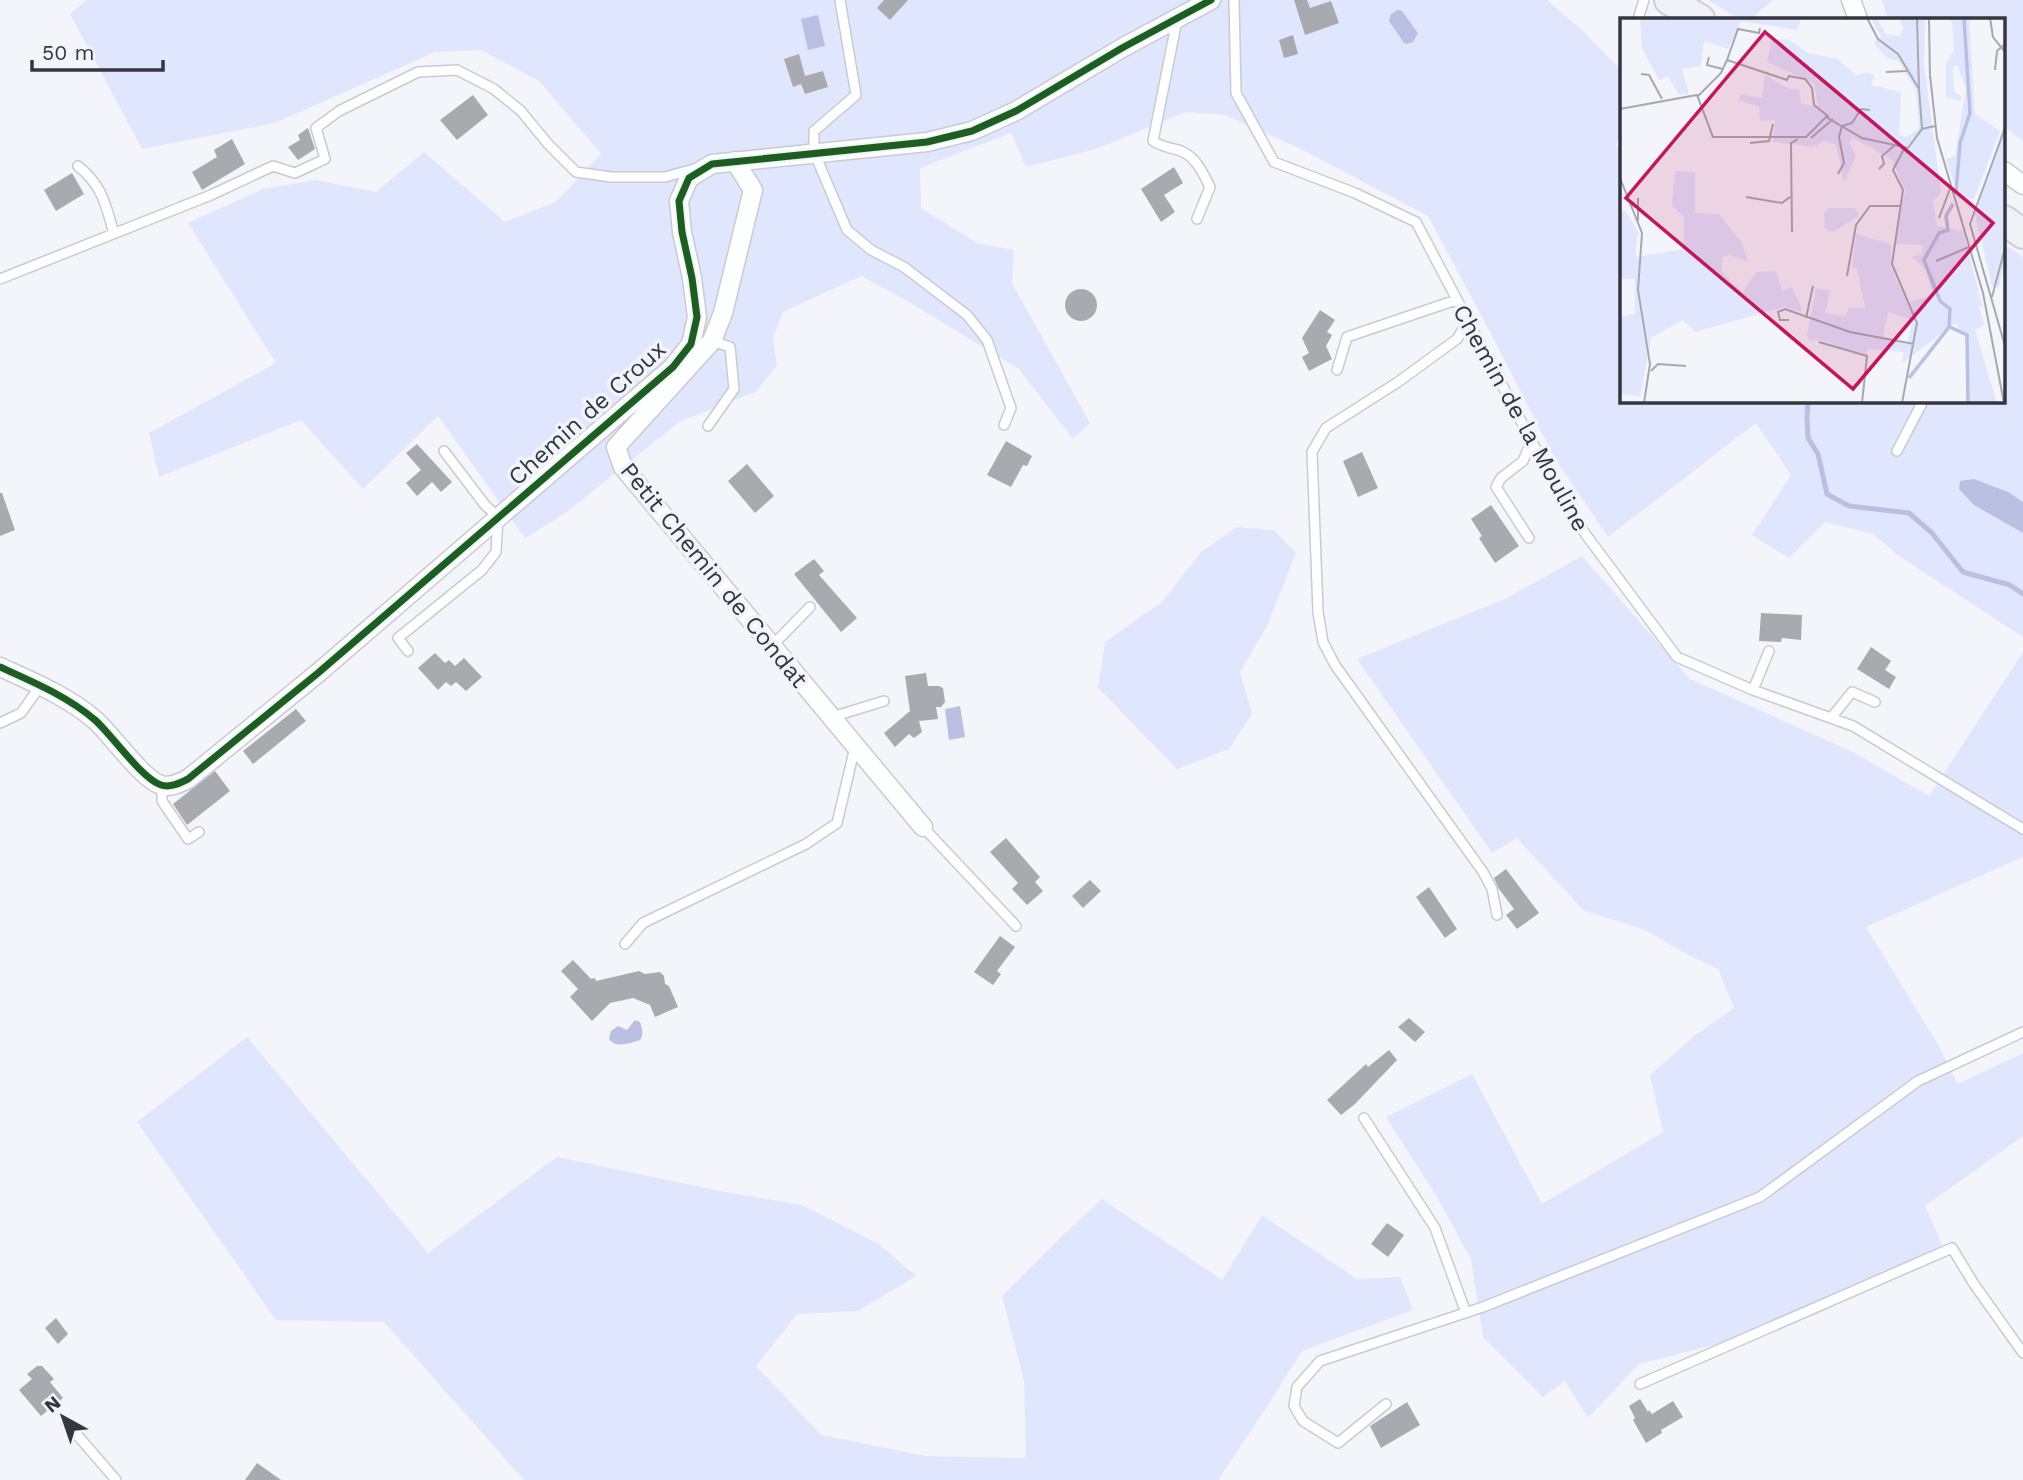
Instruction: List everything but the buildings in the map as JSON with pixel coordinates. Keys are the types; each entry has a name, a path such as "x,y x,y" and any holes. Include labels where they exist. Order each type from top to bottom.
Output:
{"street":[{"path":"712,164 927,142 972,131 1016,110 1211,0"},
{"path":"1851,0 1858,18"},
{"name":"Petit Chemin de Condat","path":"735,161 753,190 723,313 712,341 616,447 623,467 923,827"},
{"name":"Chemin de Croux","path":"162,786 174,785 187,779 318,673 673,367 691,344 697,317 679,201 689,178 712,164"},
{"path":"2006,172 2023,185"},
{"path":"0,667 72,702 97,722 144,774 162,786"}],"lane":[{"path":"840,0 856,95 814,131 814,152 846,230 871,250 904,267 968,315 987,340 1011,408 1004,425"},
{"name":"Chemin de la Mouline","path":"1234,0 1236,93 1274,162 1355,193 1416,222 1569,512 1677,657 1753,690 1853,726 2023,829"},
{"path":"1638,18 1644,0"},
{"path":"1177,19 1153,141 1163,147 1184,152 1199,166 1210,187 1197,219"},
{"path":"0,279 211,195 273,166 295,173 325,159 316,128 339,111 418,72 457,70 494,89 521,111 576,172 611,177 665,177 712,164"},
{"path":"78,166 91,177 104,198 114,233"},
{"path":"1337,370 1347,337 1456,300"},
{"path":"1468,322 1457,339 1398,382 1326,428 1312,452 1318,612 1323,642 1335,665 1483,872 1492,889 1497,915"},
{"path":"708,426 734,389 730,347 712,341"},
{"path":"1897,451 1922,402"},
{"path":"1529,538 1496,487 1501,478 1523,461 1531,442"},
{"path":"408,651 398,638 482,570 496,552 498,517 485,505 444,451"},
{"path":"771,647 810,607"},
{"path":"1753,690 1769,651"},
{"path":"0,723 21,713 41,685"},
{"path":"1831,718 1852,692 1875,702"},
{"path":"830,717 884,701"},
{"path":"625,944 643,923 806,844 837,823 855,747"},
{"path":"162,786 162,802 188,839 199,832"},
{"path":"923,827 1016,926"},
{"path":"1386,1404 1338,1443 1303,1421 1294,1406 1297,1387 1320,1361 1466,1312 1760,1197 1918,1080 2023,1032"},
{"path":"1364,1118 1434,1228 1466,1312"},
{"path":"1640,1384 1952,1248 2023,1353"},
{"path":"66,1422 116,1480"}],"shaded area":[{"path":"87,0 1547,0 1584,32 1620,69 1620,135 1616,146 1620,149 1620,402 2006,402 2006,245 2023,257 2023,637 1899,556 1873,534 1825,522 1789,558 1752,535 1791,475 1756,423 1608,537 1554,457 1428,216 1301,149 1225,115 1186,112 1096,149 1026,167 1011,133 920,168 921,208 977,243 1014,250 1012,283 1090,423 1073,439 1019,369 861,276 783,312 773,338 777,366 755,392 679,422 564,514 525,538 438,416 363,489 301,420 159,477 149,433 276,363 188,223 263,189 316,180 376,192 424,152 505,222 556,202 601,154 539,81 481,50 435,52 275,123 142,149 70,14"},
{"path":"1708,0 1774,0 1751,18 1737,18"},
{"path":"1882,0 2023,0 2023,141 2006,128 2006,18 1888,18"},
{"path":"1402,11 1418,33 1413,42 1404,43 1389,21 1391,14"},
{"path":"818,15 825,46 808,50 801,19"},
{"path":"1974,479 2008,492 2023,502 2023,533 1974,505 1959,489 1960,481"},
{"path":"1237,527 1274,530 1296,553 1267,626 1240,672 1252,714 1229,749 1177,769 1098,688 1105,642 1162,602 1201,552"},
{"path":"1582,556 1690,679 1853,752 1929,796 2023,652 2023,857 1866,927 1940,1048 1958,1084 2023,1053 2023,1136 1925,1206 1947,1256 1779,1328 1639,1364 1588,1418 1565,1381 1543,1397 1483,1337 1471,1259 1437,1197 1386,1117 1472,1074 1542,1204 1663,1132 1650,1075 1693,1037 1734,1008 1718,969 1645,930 1583,910 1517,838 1492,853 1357,659 1507,598"},
{"path":"960,706 965,737 949,740 945,709"},
{"path":"635,1020 640,1022 640,1040 619,1045 609,1039 611,1031 618,1026 627,1030"},
{"path":"247,1037 428,1253 557,1157 802,1205 879,1244 916,1276 858,1311 797,1314 756,1366 821,1435 925,1456 1026,1458 1024,1381 1002,1296 1102,1199 1222,1280 1262,1215 1357,1279 1400,1277 1413,1310 1302,1351 1218,1480 524,1480 384,1322 276,1320 137,1122"}],"waterway":[{"path":"1808,402 1808,438 1818,454 1827,494 1849,506 1909,513 1932,533 1963,572 2010,585 2023,594"}],"cycle path":[{"path":"0,667 49,690 84,711 153,781 168,786 188,779 318,673 673,367 691,344 697,317 679,201 689,178 712,164 927,142 972,131 1016,111 1122,48 1211,0"}]}
